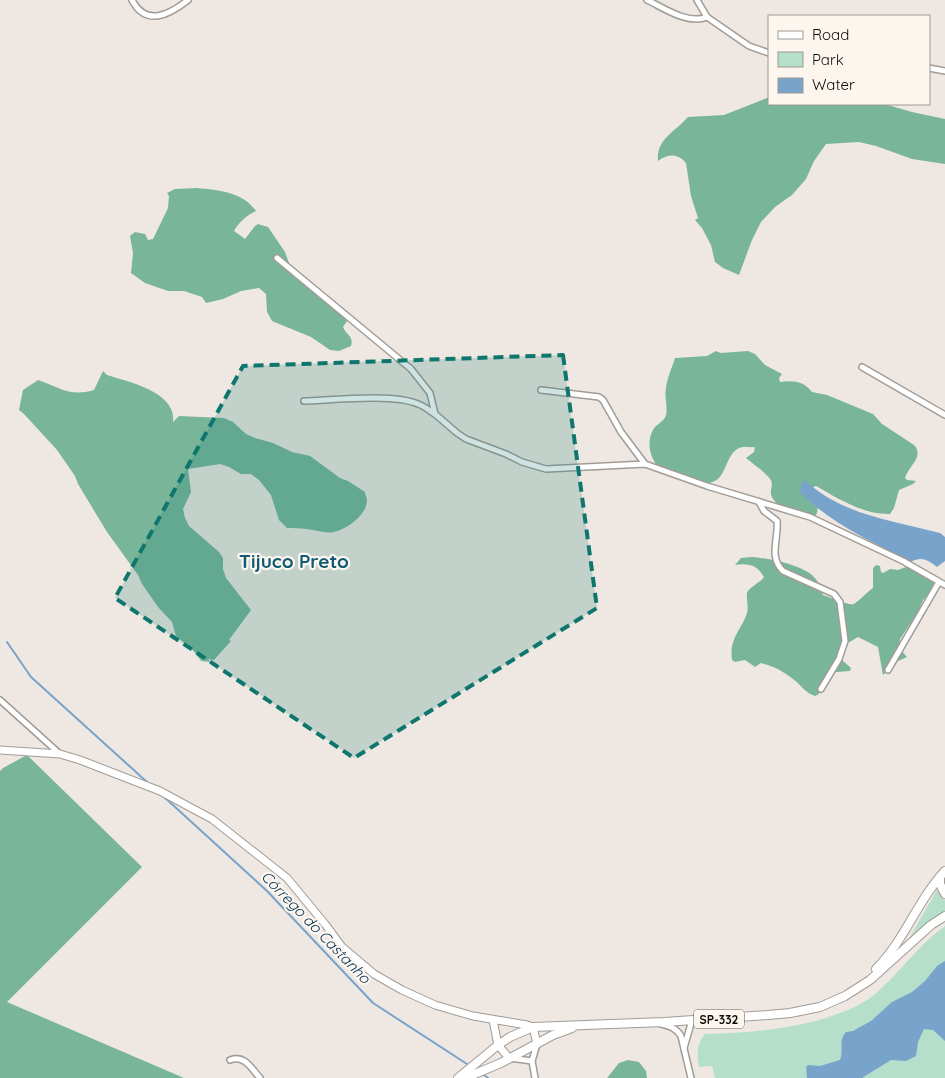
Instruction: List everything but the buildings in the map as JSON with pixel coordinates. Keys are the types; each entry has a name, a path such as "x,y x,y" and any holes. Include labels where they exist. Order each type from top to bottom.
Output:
{"main road":[{"path":"0,750 60,754 80,760 160,791 212,819 287,878 326,924 342,947 374,974 402,990 435,1005 493,1020 533,1027 537,1044"},
{"path":"942,874 940,884 945,894"},
{"name":"SP-332","path":"855,990 888,956 942,874"},
{"name":"SP-332","path":"458,1078 498,1045 510,1037 533,1027 647,1023 768,1015 809,1010 836,1001 870,980 931,925 945,916"},
{"path":"493,1020 498,1045 509,1058"},
{"name":"SP-332","path":"466,1078 553,1035 579,1026"}],"street":[{"path":"132,0 139,12 158,16 170,12 188,0"},
{"path":"647,0 678,15 696,20 707,17"},
{"path":"697,0 707,17 749,46 768,53"},
{"path":"930,68 945,70"},
{"path":"277,258 411,369 430,393 435,414"},
{"path":"862,367 945,415"},
{"path":"540,390 599,397 603,400 621,432 645,464"},
{"path":"304,401 405,400 418,404 435,414 466,439 506,454 533,467 546,469 645,464 707,486 810,517 903,561 945,585"},
{"path":"759,502 764,511 777,521 774,549 778,566 784,571 834,594 840,602 845,641 839,659 821,689"},
{"path":"888,670 939,582"},
{"path":"0,700 60,754"},
{"path":"684,1049 692,1020"},
{"path":"647,1023 662,1024 677,1031 681,1036 691,1078"},
{"path":"535,1078 532,1061 537,1044"},
{"path":"230,1060 235,1058 242,1059 260,1078"},
{"path":"509,1058 532,1061"}],"highlighted area":[{"path":"563,355 597,608 354,758 115,598 243,366"}],"green space":[{"path":"767,98 768,105 888,105 945,119 945,164 912,159 859,142 826,144 814,161 806,179 792,195 775,207 761,222 739,275 715,262 711,245 702,228 695,220 698,218 691,196 686,163 676,156 665,157 658,161 658,153 663,141 688,117 724,115"},
{"path":"197,188 230,193 251,205 256,211 243,219 234,231 245,239 258,224 268,227 285,252 294,277 329,301 347,321 343,327 351,338 351,346 339,351 330,350 311,337 272,321 267,312 266,294 259,288 241,291 223,299 206,303 202,297 184,291 168,291 145,283 131,273 133,253 130,236 135,232 145,234 148,240 153,239 168,208 169,196 167,193 175,189"},
{"path":"716,351 721,353 748,351 755,354 765,365 782,374 779,378 780,382 798,382 809,388 812,392 827,395 873,414 882,424 914,445 917,449 917,458 905,478 916,481 899,490 894,508 890,514 880,514 861,509 816,486 813,487 812,490 817,502 817,509 816,515 812,516 788,509 773,499 770,479 762,470 746,458 754,452 755,447 741,447 734,452 722,474 713,482 706,483 660,469 650,450 650,440 654,428 666,415 665,395 668,377 675,358 707,356"},
{"path":"103,371 107,375 139,385 160,396 172,412 173,422 179,416 224,418 233,422 246,434 255,438 273,443 292,452 310,456 340,478 365,492 367,500 364,511 350,525 327,533 287,528 279,520 271,495 259,480 251,474 241,474 220,464 188,469 191,492 183,509 185,518 189,526 219,552 223,558 223,569 226,578 251,610 229,640 231,641 214,660 208,659 210,662 201,661 192,649 176,636 172,622 158,607 107,532 75,476 57,450 19,410 23,390 38,380 66,391 86,392 94,390"},
{"path":"752,557 776,561 802,569 816,579 823,595 851,604 856,603 873,588 873,568 876,565 880,566 883,573 890,569 912,568 937,583 923,600 918,612 900,639 899,648 907,657 898,661 883,675 878,647 858,637 848,643 840,652 843,661 851,668 850,671 836,672 823,685 819,694 815,696 805,691 796,681 774,667 761,663 755,667 745,660 735,662 732,660 732,646 747,613 747,593 764,577 755,567 744,564 735,565 741,558"},
{"path":"27,755 142,867 7,1002 184,1078 0,1078 0,771"},
{"path":"938,888 942,898 945,900 945,911 932,919 909,939"},
{"path":"945,926 945,1078 715,1078 712,1066 699,1067 698,1050 705,1034 751,1032 781,1028 826,1018 863,1003 883,987 926,942"},
{"path":"628,1060 639,1062 646,1071 647,1078 607,1078 619,1063"}],"water":[{"path":"806,481 820,493 852,509 940,533 945,537 945,561 937,567 931,562 924,560 918,559 911,562 852,531 825,513 800,492 802,482"},
{"path":"945,961 945,1041 933,1030 924,1029 918,1042 916,1056 906,1061 891,1060 862,1078 807,1078 806,1067 808,1065 820,1066 840,1060 842,1038 846,1032 853,1031 871,1021 892,1002 912,992 925,981 937,966"}],"waterway":[{"name":"Córrego do Castanho","path":"7,642 31,677 147,782"},
{"name":"Córrego do Castanho","path":"163,796 267,891 373,1003 467,1064"},
{"name":"Córrego do Castanho","path":"484,1075 488,1078"}],"district":[{"name":"Tijuco Preto","path":"294,561"}]}
